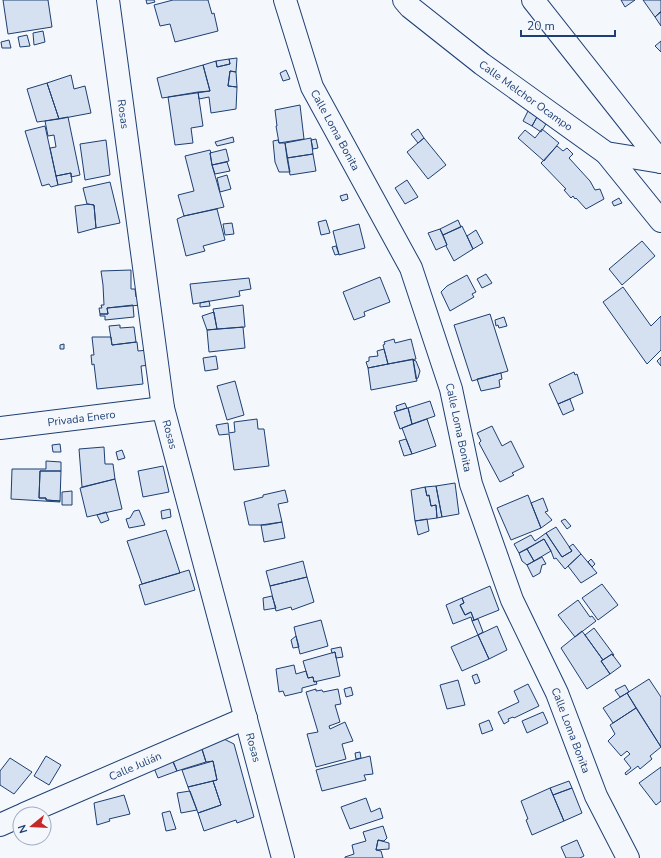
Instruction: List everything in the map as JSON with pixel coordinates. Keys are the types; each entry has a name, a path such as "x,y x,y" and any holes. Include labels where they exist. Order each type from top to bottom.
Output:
{"street":[{"name":"Rosas","path":"108,0 163,408 283,858"},
{"name":"Calle Loma Bonita","path":"285,0 312,87 411,268 451,389 471,484 512,600 558,693 596,796 628,858"},
{"name":"Calle Melchor Ocampo","path":"404,0 410,7 482,64 606,153 661,162"},
{"path":"533,0 661,162"},
{"path":"606,153 661,221"},
{"name":"Privada Enero","path":"0,428 163,408"},
{"name":"Calle Julián","path":"42,806 246,718"},
{"path":"0,824 12,819"}],"building":[{"path":"3,0 48,0 52,27 8,34"},
{"path":"146,0 154,0 155,2 147,4"},
{"path":"173,0 208,0 212,14 214,13 218,31 175,42 170,24 160,26 154,5"},
{"path":"621,0 635,0 625,7"},
{"path":"643,0 661,0 661,12 655,17"},
{"path":"661,12 661,26 655,17"},
{"path":"43,31 45,42 34,45 33,33"},
{"path":"27,35 30,46 20,47 18,37"},
{"path":"9,40 11,48 2,48 1,42"},
{"path":"661,41 661,52 655,46"},
{"path":"237,58 236,72 230,71 228,86 237,87 236,109 211,113 209,97 199,99 198,92 210,91 203,65 216,61 217,67 230,64 229,59"},
{"path":"229,59 230,64 217,67 216,61"},
{"path":"203,65 210,91 162,98 157,78"},
{"path":"286,70 290,79 283,81 280,73"},
{"path":"230,71 236,72 237,87 228,86"},
{"path":"71,75 74,89 85,86 91,113 59,119 47,83"},
{"path":"47,83 59,119 37,122 27,89"},
{"path":"198,92 203,126 191,128 193,143 175,145 168,97"},
{"path":"300,105 304,139 279,143 275,110"},
{"path":"528,111 537,117 532,126 523,121"},
{"path":"68,117 80,175 71,177 71,173 56,176 50,148 56,147 54,135 48,136 45,121"},
{"path":"537,117 546,124 541,132 532,126"},
{"path":"45,126 58,185 51,187 49,184 42,186 25,131"},
{"path":"418,129 424,138 418,143 411,134"},
{"path":"542,129 559,143 544,161 518,138 525,130 535,138"},
{"path":"233,137 234,142 217,146 215,142"},
{"path":"311,138 313,154 287,158 285,143"},
{"path":"424,138 446,165 428,179 407,152"},
{"path":"316,139 318,148 313,149 311,140"},
{"path":"106,140 110,175 85,180 80,144"},
{"path":"278,140 279,143 285,143 290,172 279,172 275,162 273,141"},
{"path":"557,146 563,151 567,148 573,154 569,158 590,181 595,190 600,189 604,199 586,209 576,198 575,199 573,196 571,198 564,190 566,189 541,163"},
{"path":"226,149 229,161 212,165 210,153"},
{"path":"210,150 212,165 224,207 184,216 178,195 194,191 185,156"},
{"path":"313,154 316,171 290,175 287,158"},
{"path":"227,162 230,171 215,174 212,165"},
{"path":"71,173 72,182 58,185 56,176"},
{"path":"227,175 231,189 220,192 217,178"},
{"path":"407,180 418,197 405,204 395,188"},
{"path":"110,182 120,223 96,228 94,205 87,204 83,188"},
{"path":"347,194 348,199 342,201 340,196"},
{"path":"619,198 622,203 614,206 612,202"},
{"path":"88,204 94,205 96,228 78,233 75,206"},
{"path":"217,209 225,240 203,246 205,251 186,256 177,219 184,216"},
{"path":"326,220 330,233 321,235 318,222"},
{"path":"458,220 461,227 443,235 440,229"},
{"path":"232,223 234,234 225,235 223,224"},
{"path":"359,224 365,248 339,255 333,231"},
{"path":"462,226 473,249 454,261 446,246 447,245 443,235"},
{"path":"440,229 447,245 436,250 428,233"},
{"path":"476,230 483,243 473,249 467,236"},
{"path":"642,241 655,256 622,285 609,269"},
{"path":"336,246 339,254 335,255 332,247"},
{"path":"131,270 131,289 135,289 136,297 139,296 141,305 107,308 108,314 100,314 99,308 102,308 101,305 104,305 101,271"},
{"path":"486,274 492,283 482,288 477,279"},
{"path":"467,275 476,292 472,294 474,297 450,311 441,292 447,286"},
{"path":"380,277 390,302 364,312 365,316 354,320 343,292"},
{"path":"249,278 251,289 239,291 240,296 193,304 190,284"},
{"path":"623,287 651,326 661,316 661,350 647,364 603,302"},
{"path":"209,301 210,306 200,307 200,303"},
{"path":"133,305 134,317 105,320 105,316 100,316 100,314 108,314 107,308"},
{"path":"243,305 245,327 217,329 213,309"},
{"path":"214,312 217,329 207,330 202,316"},
{"path":"490,314 508,371 472,381 454,325"},
{"path":"504,317 507,326 499,328 498,325 496,326 495,320"},
{"path":"120,325 120,328 134,327 136,342 112,345 109,326"},
{"path":"243,327 245,348 209,352 207,330"},
{"path":"92,337 111,337 112,345 137,342 138,351 148,350 150,365 141,366 143,384 97,389 94,364 92,365 91,355 94,355"},
{"path":"394,339 395,343 411,339 416,359 388,364 383,345 385,344 384,342"},
{"path":"64,344 64,349 60,349 60,345"},
{"path":"384,349 388,364 368,368 366,362 369,361 369,357 378,356 377,351"},
{"path":"216,356 218,369 205,371 203,358"},
{"path":"661,357 661,366 657,361"},
{"path":"413,359 417,381 371,390 368,368"},
{"path":"413,360 416,361 420,371 418,378 416,379"},
{"path":"574,372 575,375 577,374 583,393 558,404 549,384"},
{"path":"501,373 502,379 499,380 500,387 481,391 477,379"},
{"path":"235,381 244,415 227,420 217,386"},
{"path":"570,399 574,410 563,415 558,404"},
{"path":"430,401 435,416 412,424 408,408"},
{"path":"405,403 407,408 397,411 396,406"},
{"path":"408,408 412,424 400,429 394,412"},
{"path":"257,419 258,429 264,429 269,466 234,470 229,434 219,435 216,425 228,423 229,433 235,432 234,422"},
{"path":"427,419 436,446 412,454 402,428"},
{"path":"492,426 502,446 511,441 524,467 512,473 514,475 500,482 479,443 481,441 477,433"},
{"path":"406,439 412,454 404,456 399,441"},
{"path":"60,444 61,452 53,452 52,445"},
{"path":"104,447 105,464 113,464 115,479 82,487 79,449"},
{"path":"122,450 125,458 118,460 116,452"},
{"path":"46,461 61,462 61,471 40,471 39,498 46,498 46,500 60,502 11,499 12,469 46,469"},
{"path":"163,466 169,492 143,497 138,471"},
{"path":"40,471 61,471 60,501 39,498"},
{"path":"115,479 122,509 87,517 80,488"},
{"path":"455,483 459,514 442,517 436,486"},
{"path":"436,486 442,517 437,518 436,505 431,506 429,495 427,496 425,487"},
{"path":"425,487 427,496 429,495 431,506 436,505 437,518 415,521 411,490"},
{"path":"285,490 288,502 278,504 282,522 266,525 249,525 244,502 263,497 263,495"},
{"path":"72,491 72,505 62,505 62,492"},
{"path":"528,495 541,528 511,540 497,508"},
{"path":"543,498 548,511 545,512 552,520 541,528 531,503"},
{"path":"170,509 171,517 162,519 161,511"},
{"path":"139,510 145,525 129,528 126,519 130,518 134,511"},
{"path":"106,512 109,520 101,523 97,515"},
{"path":"427,519 429,531 418,535 415,521"},
{"path":"565,519 571,526 567,529 561,521"},
{"path":"282,522 285,538 264,542 261,525"},
{"path":"556,527 572,551 562,557 546,533"},
{"path":"166,530 180,573 142,584 127,541"},
{"path":"546,533 562,557 572,551 569,547 573,544 581,554 565,569 556,558 554,559 544,539 519,553 514,544 531,535 535,541"},
{"path":"544,539 551,551 534,561 527,549"},
{"path":"527,549 534,561 527,565 522,561 519,553"},
{"path":"581,554 597,573 581,583 568,566"},
{"path":"542,557 546,564 542,565 540,573 533,577 527,565"},
{"path":"591,559 595,564 592,567 588,562"},
{"path":"303,561 307,577 270,586 266,571"},
{"path":"189,570 195,590 145,605 139,585"},
{"path":"307,577 314,602 292,610 291,607 276,611 270,586"},
{"path":"602,584 618,605 598,620 582,598"},
{"path":"490,586 499,610 474,620 471,612 465,615 460,605 464,603 462,598"},
{"path":"272,596 276,608 264,610 263,598"},
{"path":"462,598 464,603 460,605 465,615 471,612 474,620 472,621 471,617 453,624 446,605"},
{"path":"578,600 590,617 592,616 596,621 575,637 558,615"},
{"path":"478,619 483,632 478,635 472,621"},
{"path":"321,620 328,646 300,654 294,627"},
{"path":"497,626 507,650 489,659 478,635"},
{"path":"594,628 614,655 613,656 612,654 603,660 585,635"},
{"path":"582,631 603,660 601,661 610,674 587,689 561,648"},
{"path":"478,635 489,659 462,671 451,647"},
{"path":"296,636 299,647 293,648 291,640"},
{"path":"341,647 343,657 336,658 335,652 332,653 331,649"},
{"path":"335,652 340,676 314,682 313,677 308,678 303,661"},
{"path":"612,654 621,666 610,674 601,661"},
{"path":"294,665 296,674 306,671 308,678 313,677 314,682 316,681 317,684 302,688 302,692 285,696 283,691 279,692 276,669"},
{"path":"477,674 480,682 475,684 472,676"},
{"path":"649,679 661,697 661,747 627,693"},
{"path":"458,680 465,705 447,709 440,685"},
{"path":"528,684 539,706 514,718 508,719 509,721 504,724 498,712 519,702 514,691"},
{"path":"625,685 629,692 620,697 615,690"},
{"path":"351,687 353,695 346,697 344,689"},
{"path":"316,689 316,691 322,690 323,692 338,689 341,704 335,705 340,722 329,726 330,729 345,722 353,741 342,744 346,759 316,767 307,734 318,732 306,692"},
{"path":"627,693 636,708 613,723 603,708"},
{"path":"636,708 661,747 650,756 652,759 640,769 638,766 626,775 625,773 631,768 624,759 630,754 627,751 621,756 608,741 615,734 610,725"},
{"path":"543,712 548,723 527,733 522,721"},
{"path":"489,720 493,730 482,734 479,724"},
{"path":"224,739 234,744 254,817 237,823 236,820 204,831 198,813 221,805 213,781 217,780 213,761 206,762 201,746"},
{"path":"201,746 206,762 177,771 172,760"},
{"path":"360,752 361,758 356,759 355,753"},
{"path":"46,756 61,765 49,785 34,776"},
{"path":"370,756 373,774 364,775 366,780 322,791 316,770"},
{"path":"10,758 32,772 14,794 0,785 0,771"},
{"path":"173,761 177,771 158,778 154,768"},
{"path":"213,761 217,780 188,787 182,770"},
{"path":"661,767 661,801 656,805 639,783"},
{"path":"213,781 221,805 198,813 188,787"},
{"path":"569,781 572,788 553,795 550,788"},
{"path":"550,788 564,821 532,835 521,801"},
{"path":"572,788 582,813 564,821 553,795"},
{"path":"190,791 197,810 181,813 177,793"},
{"path":"124,795 130,814 109,819 110,821 97,825 94,803"},
{"path":"366,798 371,812 380,808 383,818 350,829 341,807"},
{"path":"170,811 176,829 166,831 162,813"},
{"path":"383,826 387,838 384,841 378,840 376,850 381,851 383,858 345,858 354,854 352,845 366,841 363,832"},
{"path":"378,840 389,843 389,849 376,850"},
{"path":"577,840 584,856 580,858 566,858 561,847"}]}
